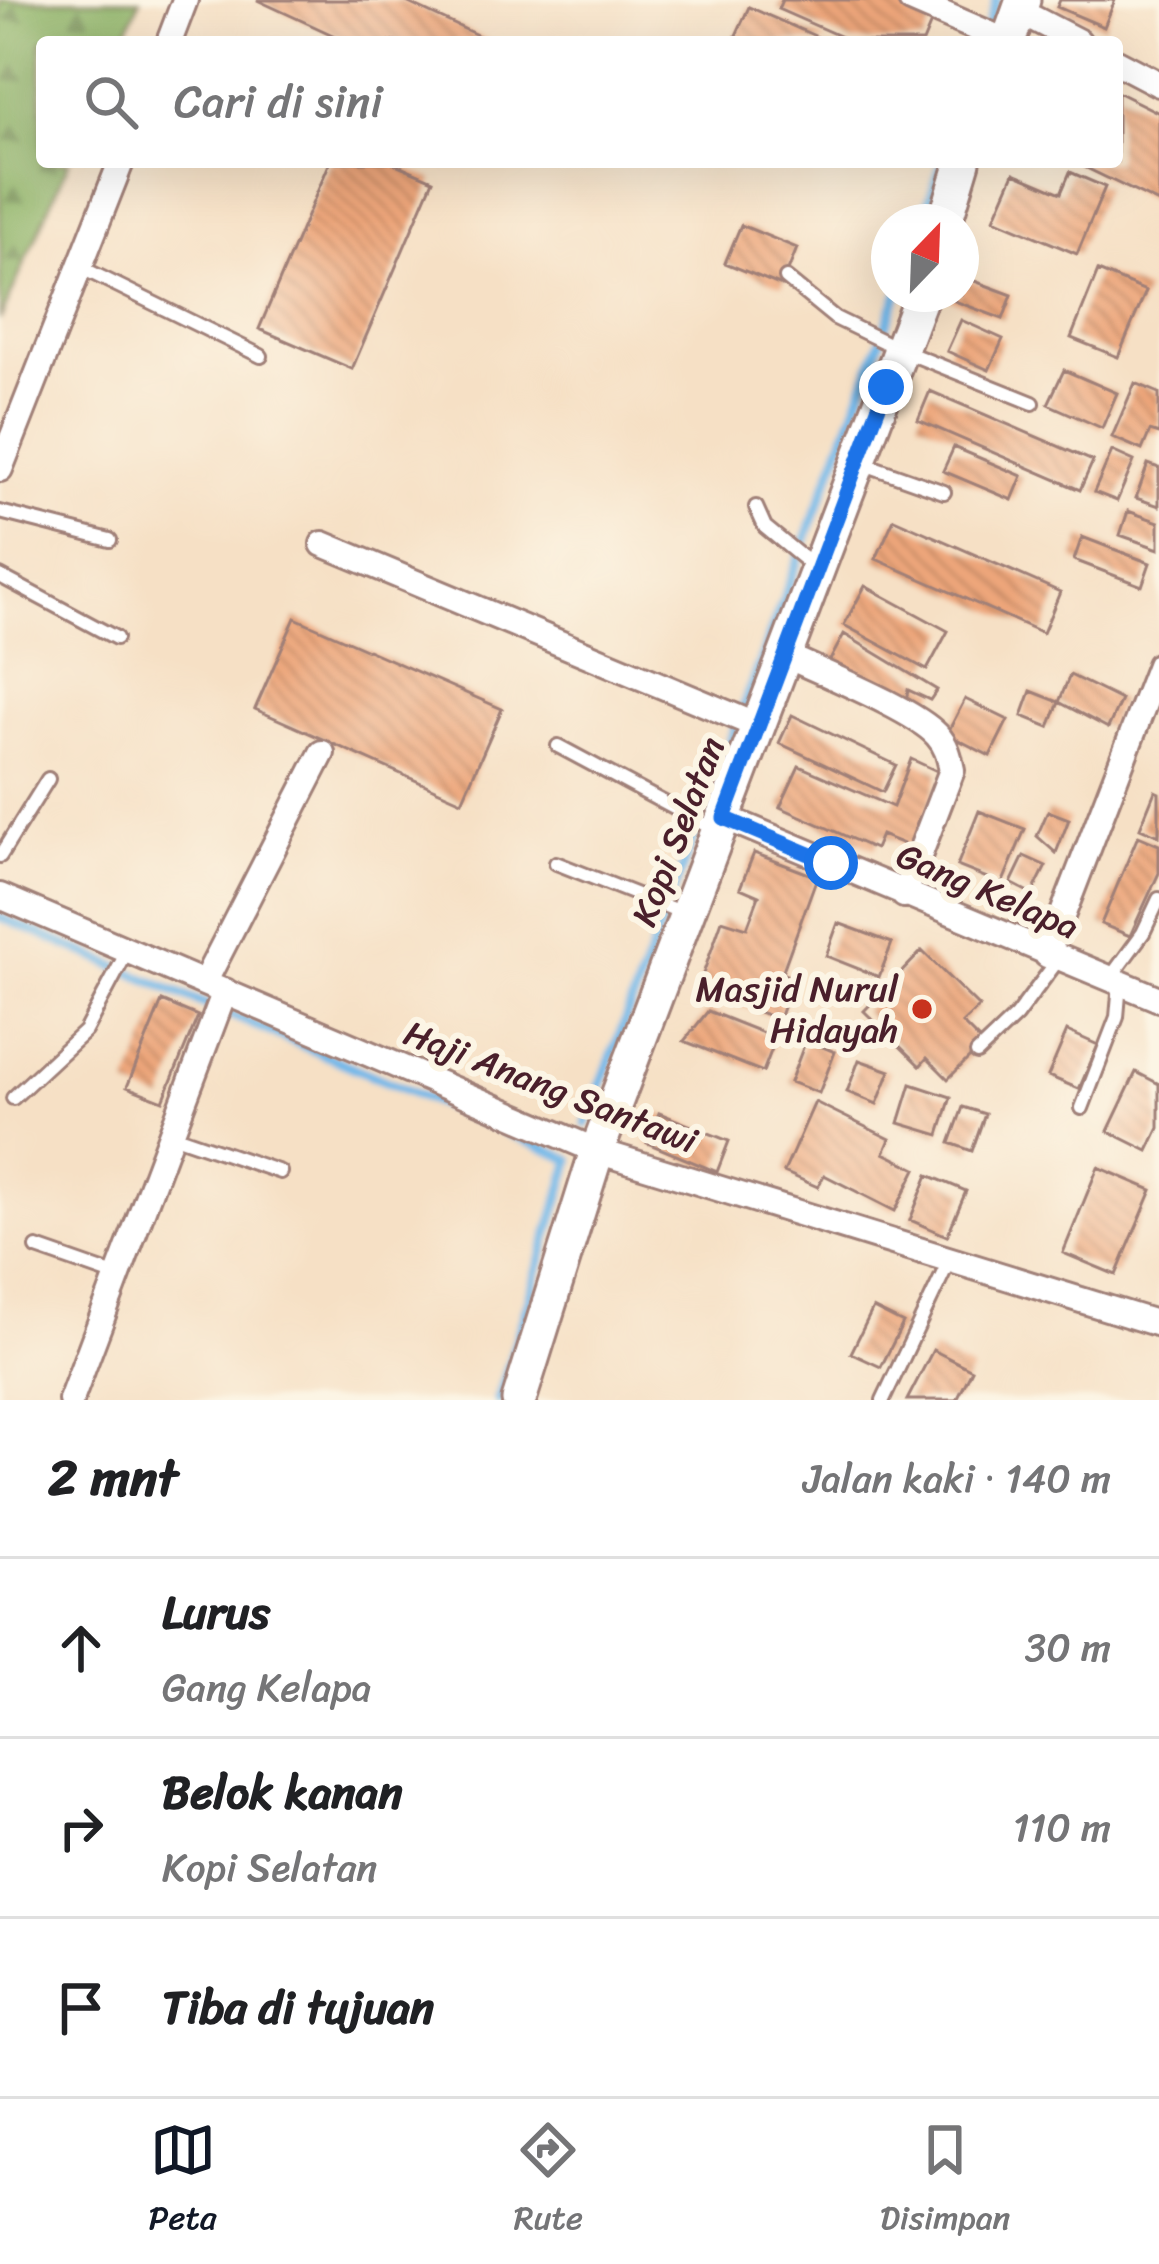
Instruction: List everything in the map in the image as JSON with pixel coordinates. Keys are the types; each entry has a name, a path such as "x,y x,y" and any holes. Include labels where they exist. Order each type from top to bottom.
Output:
{"street":[{"path":"171,36 185,0"},
{"path":"910,0 1058,36"},
{"path":"1123,65 1159,84"},
{"path":"2,460 119,168"},
{"path":"950,204 961,168"},
{"name":"Kopi Selatan","path":"519,1400 597,1150 721,825 751,724 783,654 915,312"},
{"path":"323,544 751,724"},
{"path":"783,654 910,716 935,732 948,749 952,770 904,895"},
{"path":"1052,957 1159,665"},
{"path":"71,1400 171,1135 215,1000 322,753"},
{"name":"Gang Kelapa","path":"721,825 1159,999"},
{"name":"Haji Anang Santawi","path":"0,896 128,950 215,1000 597,1150 1159,1324"}],"lane":[{"path":"80,267 261,356"},
{"path":"786,278 835,318 1034,403"},
{"path":"858,461 944,492"},
{"path":"756,507 765,527 816,569"},
{"path":"0,512 110,540"},
{"path":"0,576 116,638"},
{"path":"558,746 665,807 721,825"},
{"path":"0,856 48,779"},
{"path":"556,863 687,914"},
{"path":"1082,1108 1117,1017 1114,981 1159,899"},
{"path":"13,1098 85,1031 128,950"},
{"path":"977,1053 1016,1016 1052,957"},
{"path":"171,1135 280,1172"},
{"path":"37,1248 118,1276"},
{"path":"883,1400 950,1259"}],"green space":[{"path":"0,0 140,0 125,36 36,36 36,168 66,168 0,320"}],"building":[{"path":"257,0 402,0 479,36 335,36"},
{"path":"782,0 894,0 933,18 926,36 839,36 778,9"},
{"path":"1060,0 1115,0 1104,27 1057,7"},
{"path":"749,7 815,36 736,36"},
{"path":"1123,95 1159,113 1159,203 1086,168 1123,168"},
{"path":"327,168 405,168 433,180 352,369 259,329"},
{"path":"1070,172 1105,187 1077,254 994,219 1014,173 1061,193"},
{"path":"741,225 797,248 782,286 725,263"},
{"path":"1098,271 1146,291 1118,357 1071,338"},
{"path":"979,283 1012,295 1003,319 979,310"},
{"path":"961,320 1003,339 989,370 947,351"},
{"path":"1064,370 1117,393 1102,428 1048,404"},
{"path":"1135,383 1159,393 1159,434 1150,431 1142,450 1112,437"},
{"path":"930,391 1093,461 1080,490 918,420"},
{"path":"954,447 1022,476 1012,500 943,471"},
{"path":"1112,451 1134,461 1117,501 1094,492"},
{"path":"1148,464 1159,468 1159,506 1136,498"},
{"path":"1128,511 1159,522 1159,549 1120,535"},
{"path":"894,519 1060,592 1043,633 876,559"},
{"path":"1082,537 1150,563 1142,586 1074,560"},
{"path":"865,586 948,631 927,670 844,625"},
{"path":"295,618 502,709 462,801 255,709"},
{"path":"844,634 937,690 930,700 908,690 906,701 828,664"},
{"path":"1070,675 1121,700 1108,728 1059,702"},
{"path":"1031,691 1059,702 1049,727 1022,716"},
{"path":"965,699 1008,720 990,756 947,734"},
{"path":"792,715 896,765 883,792 779,743"},
{"path":"911,759 939,772 916,849 881,835 875,849 780,807 799,766 893,807"},
{"path":"1155,791 1159,793 1159,836 1140,828"},
{"path":"979,811 1025,829 1002,884 957,866"},
{"path":"1048,811 1069,819 1056,853 1037,836"},
{"path":"1138,836 1159,845 1159,873 1130,936 1101,924"},
{"path":"754,853 817,877 782,973 793,978 779,1019 697,991 722,920 747,928 759,896 740,888"},
{"path":"1024,856 1046,866 1032,894 1011,883"},
{"path":"838,923 892,943 879,977 826,956"},
{"name":"Masjid Nurul Hidayah","path":"922,951 979,1007 962,1023 983,1044 948,1079 927,1058 920,1066 864,1011"},
{"path":"162,1001 198,1016 163,1101 127,1087"},
{"path":"708,1011 776,1038 763,1072 684,1041"},
{"path":"1067,1031 1098,1045 1079,1089 1048,1076"},
{"path":"806,1040 835,1052 819,1093 790,1082"},
{"path":"859,1060 890,1071 877,1104 847,1092"},
{"path":"1136,1072 1159,1084 1159,1128 1148,1151 1108,1131"},
{"path":"911,1084 951,1097 939,1135 899,1123"},
{"path":"815,1102 890,1139 884,1153 916,1169 895,1211 824,1175 818,1187 784,1172"},
{"path":"963,1107 985,1114 972,1151 950,1143"},
{"path":"659,1113 729,1141 717,1172 647,1143"},
{"path":"1098,1167 1152,1190 1116,1275 1063,1253"},
{"path":"928,1175 966,1191 947,1236 910,1220"},
{"path":"873,1308 903,1323 881,1367 851,1353"},
{"path":"933,1350 972,1370 957,1400 907,1400"}],"waterway":[{"path":"987,29 997,0"},
{"path":"928,204 940,168"},
{"path":"586,1124 891,312"},
{"path":"0,917 571,1160 498,1400"}],"place":[{"name":"Masjid Nurul Hidayah","path":"922,1009"}],"route":[{"path":"831,863 724,818 886,387"}]}
